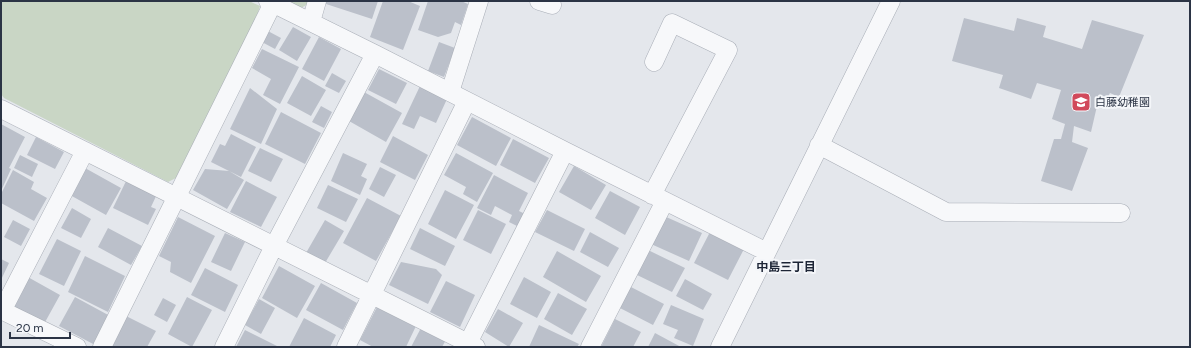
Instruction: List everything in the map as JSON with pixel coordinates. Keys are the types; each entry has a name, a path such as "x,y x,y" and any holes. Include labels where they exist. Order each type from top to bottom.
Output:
{"street":[{"path":"310,22 317,1"},
{"path":"450,92 479,1"},
{"path":"720,347 891,1"},
{"path":"102,347 177,197 270,2 766,252"},
{"path":"590,347 728,50 672,23 654,62"},
{"path":"224,347 274,246 375,54"},
{"path":"346,347 467,102"},
{"path":"1,109 372,295 470,346 565,151"},
{"path":"819,145 946,212 1121,214"},
{"path":"77,347 2,310 85,151"}],"green space":[{"path":"1,1 249,1 260,6 257,16 178,177 168,182 4,98 1,94"},
{"path":"287,1 311,1 301,8"}],"building":[{"path":"324,1 378,1 372,19 323,3"},
{"path":"383,1 408,1 420,6 403,50 370,37"},
{"path":"428,1 461,1 468,4 461,25 455,22 451,33 438,37 418,30"},
{"name":"白藤幼稚園","path":"964,18 1014,31 1017,18 1046,26 1043,37 1082,49 1092,20 1144,35 1119,97 1110,93 1102,108 1097,106 1091,132 1074,126 1072,142 1088,148 1072,191 1041,181 1054,139 1061,139 1065,124 1052,119 1061,90 1037,83 1031,99 999,88 1003,75 952,61"},
{"path":"293,27 311,37 297,61 279,50"},
{"path":"266,30 281,38 275,49 260,41"},
{"path":"319,37 341,49 324,81 302,69"},
{"path":"439,42 455,48 444,77 428,71"},
{"path":"262,49 299,67 280,104 263,95 271,79 252,68"},
{"path":"379,69 407,83 396,104 368,90"},
{"path":"332,73 346,81 339,93 325,86"},
{"path":"302,76 326,90 311,116 287,103"},
{"path":"420,86 447,99 436,123 420,116 414,129 402,124"},
{"path":"250,88 277,109 261,144 230,129"},
{"path":"364,92 402,113 386,142 349,121"},
{"path":"321,106 332,112 324,128 312,122"},
{"path":"281,112 321,133 305,164 265,144"},
{"path":"472,117 511,138 496,166 457,145"},
{"path":"1,124 25,137 9,168 11,169 1,191"},
{"path":"231,134 256,147 241,177 211,162 220,144 225,146"},
{"path":"393,136 428,155 415,180 380,162"},
{"path":"36,137 64,152 55,169 27,155"},
{"path":"513,139 549,158 535,183 500,165"},
{"path":"260,148 283,159 271,182 248,171"},
{"path":"343,153 367,164 361,176 367,179 360,195 331,181"},
{"path":"456,153 493,173 477,202 463,194 466,187 444,175"},
{"path":"20,155 38,164 32,177 14,168"},
{"path":"574,166 606,185 591,210 559,192"},
{"path":"380,167 396,175 384,197 369,189"},
{"path":"85,168 121,188 106,215 70,195"},
{"path":"205,169 229,171 244,180 227,209 193,190"},
{"path":"13,170 34,182 31,189 47,198 34,221 1,203 1,194"},
{"path":"494,175 528,193 519,211 527,215 521,228 509,222 512,215 495,206 491,215 477,208"},
{"path":"128,177 158,192 151,207 156,209 148,225 113,208"},
{"path":"246,181 277,197 261,227 230,212"},
{"path":"328,185 358,199 346,222 317,208"},
{"path":"445,190 474,205 456,239 428,224"},
{"path":"610,191 640,207 625,235 595,218"},
{"path":"367,198 401,216 376,261 343,243"},
{"path":"72,208 91,219 81,238 61,228"},
{"path":"478,210 506,224 491,254 463,240"},
{"path":"547,210 585,229 574,251 535,232"},
{"path":"664,216 702,233 689,261 651,244"},
{"path":"178,217 215,236 191,283 170,272 171,262 159,256"},
{"path":"13,220 30,229 21,246 4,237"},
{"path":"325,220 344,231 325,263 306,253"},
{"path":"108,228 142,246 131,265 98,247"},
{"path":"420,228 455,246 445,266 410,249"},
{"path":"590,232 619,248 608,267 580,252"},
{"path":"710,232 744,249 728,280 694,263"},
{"path":"225,233 245,242 231,271 211,262"},
{"path":"57,239 81,251 64,286 39,274"},
{"path":"648,250 685,268 672,292 635,274"},
{"path":"557,251 601,276 586,302 543,277"},
{"path":"85,256 125,276 108,312 68,292"},
{"path":"1,259 9,263 1,280"},
{"path":"401,262 436,269 442,275 428,304 389,285"},
{"path":"279,266 315,286 297,318 262,298"},
{"path":"205,268 238,285 225,312 191,295"},
{"path":"26,276 60,295 44,324 10,306"},
{"path":"524,277 551,292 537,318 510,304"},
{"path":"685,279 712,294 703,310 676,296"},
{"path":"446,281 475,295 460,327 430,312"},
{"path":"321,283 357,303 343,330 306,310"},
{"path":"629,286 664,304 653,325 618,307"},
{"path":"558,293 587,309 572,335 544,319"},
{"path":"75,297 110,316 95,345 59,326"},
{"path":"187,297 212,310 192,347 168,334"},
{"path":"163,298 176,305 167,322 154,315"},
{"path":"259,299 275,308 261,334 245,325"},
{"path":"671,305 704,319 693,346 674,338 678,330 663,324"},
{"path":"377,307 416,326 406,347 373,347 360,340"},
{"path":"498,309 523,323 509,347 485,332"},
{"path":"126,316 156,331 147,347 110,346"},
{"path":"304,318 336,335 330,347 289,347"},
{"path":"615,319 641,332 633,347 601,347"},
{"path":"539,325 579,344 577,347 529,347"},
{"path":"422,326 447,338 442,347 411,347"},
{"path":"245,330 279,347 236,347"},
{"path":"655,333 681,347 648,347"}],"place":[{"name":"白藤幼稚園","path":"1081,102"}],"district":[{"name":"中島三丁目","path":"786,267"}]}
